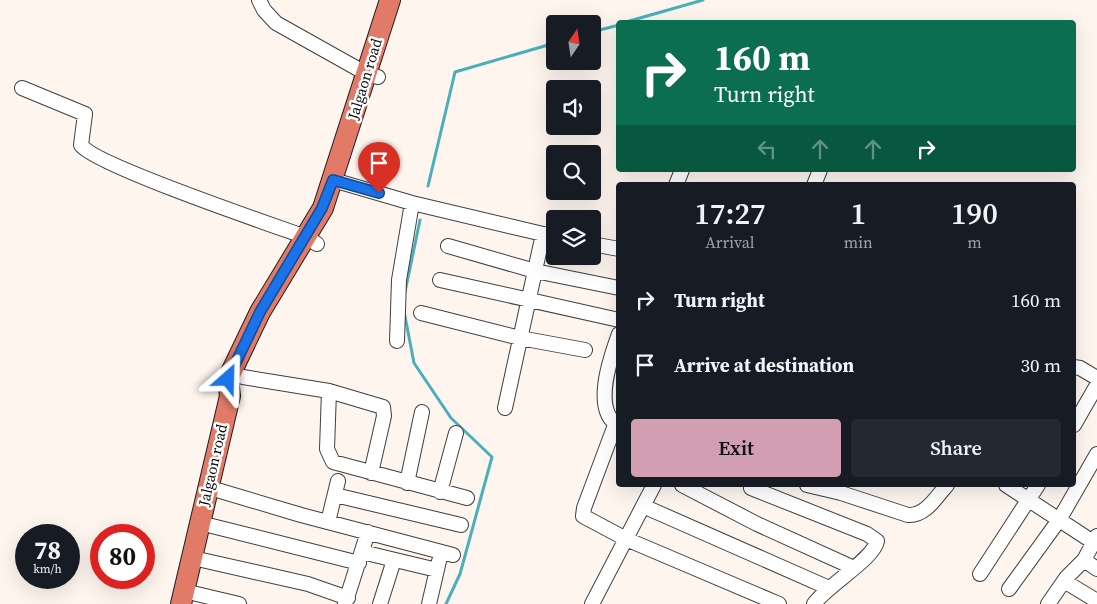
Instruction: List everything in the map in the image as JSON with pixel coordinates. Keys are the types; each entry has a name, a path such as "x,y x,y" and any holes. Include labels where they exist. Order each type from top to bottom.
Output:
{"highway":[{"name":"Jalgaon road","path":"182,598 230,396 228,379 260,312 311,241 322,208 339,182 372,76 389,13 401,0"},
{"path":"230,396 243,377 311,241"}],"street":[{"path":"259,0 268,15 276,23 372,76"},
{"path":"22,88 85,114 81,144 92,154 130,171 311,241"},
{"path":"339,182 412,203 546,234"},
{"path":"397,341 399,280 412,203"},
{"path":"505,408 535,271 546,243"},
{"path":"448,246 535,271 616,287"},
{"path":"601,246 616,248"},
{"path":"440,280 616,319"},
{"path":"421,313 520,338 585,350"},
{"path":"616,342 608,365 605,386 607,410 616,424"},
{"path":"1076,367 1097,378"},
{"path":"243,377 330,391 380,405 384,410 371,474"},
{"path":"1076,422 1097,385"},
{"path":"330,391 327,449 329,457 338,465 467,498"},
{"path":"407,483 422,412"},
{"path":"616,429 583,512 586,518 626,539 779,604"},
{"path":"440,492 456,433"},
{"path":"1009,589 1059,520 1097,454"},
{"path":"328,522 338,481"},
{"path":"207,487 447,554 438,570 429,604"},
{"path":"592,604 653,487"},
{"path":"686,487 757,524 854,568"},
{"path":"826,487 846,489 908,516 915,516 927,507 944,487"},
{"path":"1009,487 1059,520 1095,539 1084,560 1064,580 1048,604"},
{"path":"980,574 1037,487"},
{"path":"751,488 874,538 877,543 874,549 854,568 821,594 814,604"},
{"path":"335,495 461,526"},
{"path":"643,506 829,588"},
{"path":"200,523 361,558 394,560 438,570"},
{"path":"193,558 308,584 347,601 368,532"},
{"path":"380,604 394,560"},
{"path":"1084,560 1097,569"},
{"path":"1064,580 1097,601"},
{"path":"182,598 239,604"}],"waterway":[{"path":"633,20 703,0"},
{"path":"601,30 616,26"},
{"path":"428,186 455,72 546,46"},
{"path":"405,292 420,220"},
{"path":"404,311 414,363 451,418 492,457 460,574 446,604"}],"route":[{"path":"228,379 260,312 322,208 333,180 379,193"}]}
